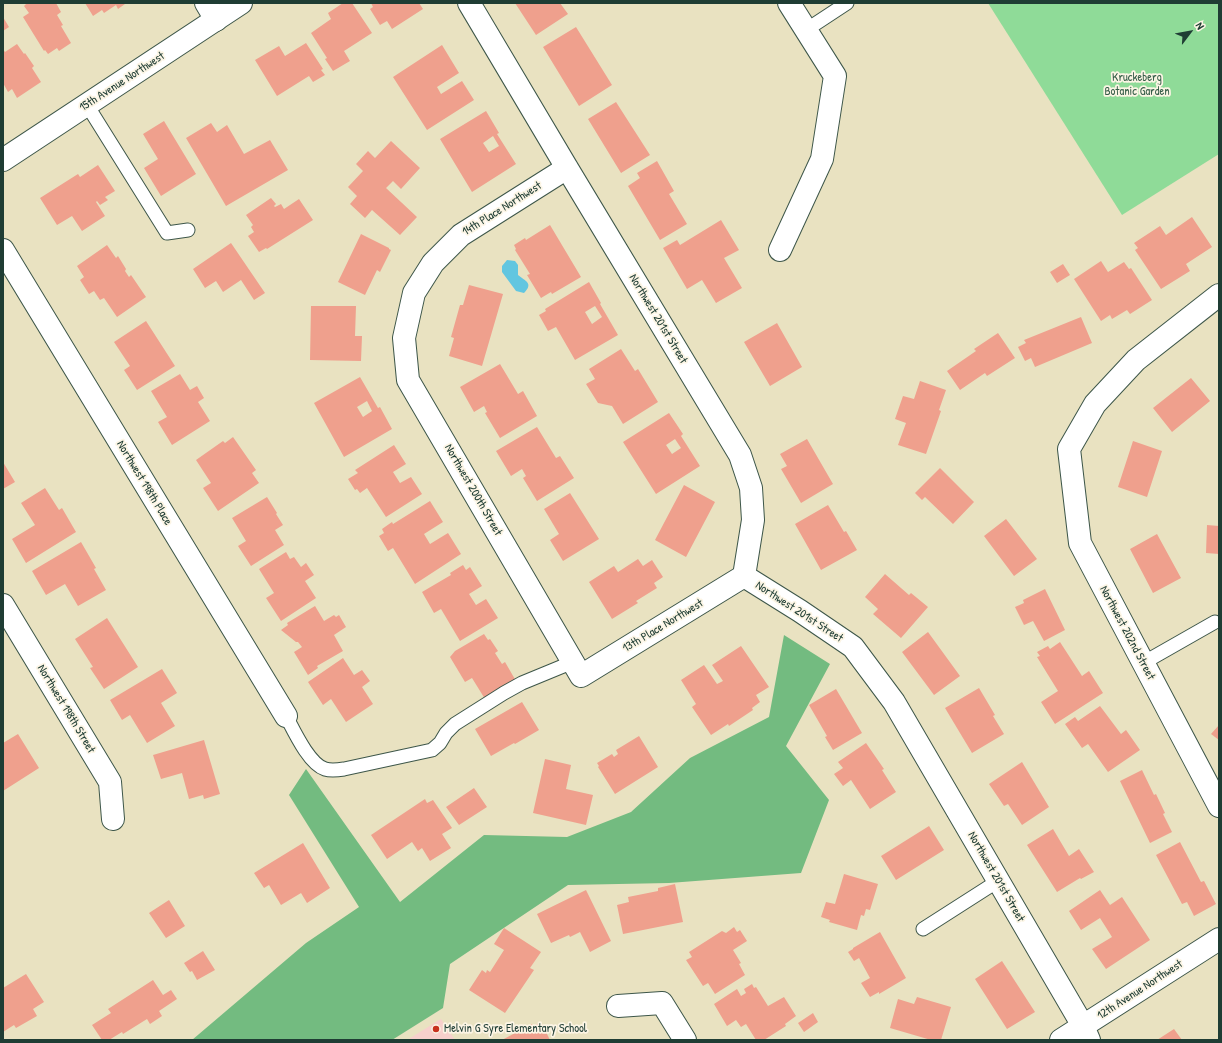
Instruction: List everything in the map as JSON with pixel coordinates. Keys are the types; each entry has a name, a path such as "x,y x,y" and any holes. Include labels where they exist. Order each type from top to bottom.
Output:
{"street":[{"name":"15th Avenue Northwest","path":"3,160 87,105 211,11 241,3"},
{"name":"Northwest 201st Street","path":"469,3 740,455 751,488 753,520 744,576 800,611 854,648 894,702 1086,1033"},
{"path":"780,250 822,159 835,76 789,3"},
{"name":"14th Place Northwest","path":"414,293 433,263 461,235 567,168"},
{"name":"Northwest 198th Place","path":"3,250 286,716"},
{"name":"Northwest 200th Street","path":"414,293 404,338 408,380 577,669"},
{"name":"Northwest 202nd Street","path":"1219,296 1136,360 1095,404 1069,449 1080,543 1219,806"},
{"name":"13th Place Northwest","path":"577,669 744,576"},
{"name":"Northwest 198th Street","path":"3,605 110,782 112,819"},
{"name":"12th Avenue Northwest","path":"1061,1040 1086,1033 1219,939"},
{"path":"618,1006 662,1003 685,1040"}],"lane":[{"path":"806,30 847,3"},
{"path":"87,105 167,233 188,230"},
{"path":"1143,663 1215,622"},
{"path":"286,716 306,750 315,762 324,769 344,769 432,750 440,744 450,728 455,724 522,682 577,669"},
{"path":"923,929 998,881"}],"shaded area":[{"name":"Melvin G Syre Elementary School","path":"441,1019 455,1040 407,1040"}],"green space":[{"name":"Kruckeberg Botanic Garden","path":"988,3 1219,3 1219,154 1122,215"},
{"path":"784,635 830,664 786,746 829,800 801,873 669,883 568,885 450,964 443,1008 392,1040 192,1040 306,943 359,907 289,795 306,769 400,902 484,835 567,837 631,812 690,758 769,717"}],"water":[{"path":"507,260 515,261 518,265 518,275 527,282 528,287 524,293 516,291 502,272 502,266"}],"building":[{"path":"27,3 56,3 61,12 57,15 63,25 61,26 71,43 59,51 57,48 48,54 45,50 44,51 23,17 29,13 24,6"},
{"path":"85,3 125,4 118,9 116,5 104,13 102,10 93,16"},
{"path":"343,3 352,3 372,33 344,51 350,61 333,71 325,59 327,58 311,33 331,19 328,13"},
{"path":"371,3 419,3 423,9 392,29 387,21 380,25 370,9 373,7"},
{"path":"515,3 560,3 568,14 536,35"},
{"path":"3,17 9,27 3,31"},
{"path":"576,27 612,85 579,106 543,47"},
{"path":"306,43 323,69 321,70 325,75 313,82 309,76 277,96 255,60 279,46 285,56"},
{"path":"17,44 34,66 32,68 41,82 17,98 12,89 8,92 3,83 3,49 5,52"},
{"path":"442,45 459,73 437,87 441,94 462,81 474,100 427,130 393,77"},
{"path":"616,102 650,155 621,173 588,119"},
{"path":"486,111 499,133 497,134 516,164 472,192 440,139","holes":["493,136 499,146 489,152 483,143"]},
{"path":"164,121 196,174 161,196 144,168 158,159 143,134"},
{"path":"211,123 217,132 227,125 244,154 270,140 288,170 226,206 186,138"},
{"path":"391,141 420,168 401,189 393,181 386,188 417,217 400,235 372,210 365,218 350,204 357,196 348,187 363,171 356,164 368,151 375,158"},
{"path":"657,161 674,191 669,194 687,224 660,240 628,186 640,178 637,173"},
{"path":"98,165 115,191 105,197 108,200 100,205 97,201 96,202 105,216 82,231 72,216 57,225 40,198 78,174 80,177"},
{"path":"271,198 276,204 274,206 275,207 281,204 284,209 299,199 313,220 267,249 266,248 259,252 248,236 254,232 251,227 253,225 246,215"},
{"path":"1192,217 1212,247 1186,264 1190,271 1161,289 1135,250 1138,248 1134,243 1160,226 1166,235"},
{"path":"721,220 739,250 724,258 742,288 716,303 702,280 687,289 663,248 677,240 680,245"},
{"path":"550,225 581,277 552,294 551,292 541,298 527,275 530,274 515,250 514,245 525,238 526,240"},
{"path":"361,234 391,250 380,272 377,270 365,295 338,282"},
{"path":"231,243 265,293 254,300 241,280 223,292 216,281 205,288 193,269"},
{"path":"107,245 116,258 118,256 129,277 131,275 146,297 117,317 104,298 100,300 94,291 89,294 80,280 84,277 77,266"},
{"path":"1101,261 1108,272 1124,262 1129,269 1131,268 1152,300 1130,314 1127,310 1112,319 1110,315 1101,321 1074,279"},
{"path":"1063,264 1070,275 1057,283 1050,272"},
{"path":"589,282 618,335 575,360 556,327 548,331 539,315 546,311 545,309","holes":["595,306 602,317 592,324 585,312"]},
{"path":"469,285 503,294 482,366 449,356 454,338 451,337 460,305 463,305"},
{"path":"311,306 356,306 355,336 362,336 361,361 310,360"},
{"path":"1081,317 1092,343 1035,367 1031,358 1025,361 1018,347 1026,343 1024,340"},
{"path":"146,321 175,366 137,390 124,370 130,366 114,342"},
{"path":"777,323 802,367 770,386 744,342"},
{"path":"998,333 1015,358 987,376 985,373 960,390 947,371 976,351 974,349"},
{"path":"621,349 635,371 638,369 658,402 623,424 612,406 598,403 586,384 595,379 589,369"},
{"path":"500,364 518,394 523,391 537,416 500,438 485,413 487,412 484,406 474,412 460,387"},
{"path":"180,374 190,390 197,386 204,398 198,402 210,421 172,445 158,422 167,417 151,391"},
{"path":"360,377 378,408 380,407 392,429 344,457 314,403","holes":["367,401 372,411 363,417 357,407"]},
{"path":"1191,378 1210,401 1172,432 1153,408"},
{"path":"920,381 946,390 939,410 941,411 926,454 898,445 906,423 895,419 903,396 914,399"},
{"path":"669,413 683,434 681,436 700,466 656,494 623,442","holes":["675,439 681,448 672,454 666,445"]},
{"path":"537,427 556,458 560,456 574,478 537,501 523,478 526,476 522,469 511,476 496,451"},
{"path":"233,437 256,470 252,473 259,483 218,511 203,488 211,483 196,460 223,441 225,443"},
{"path":"807,439 833,484 801,503 781,469 787,466 780,454"},
{"path":"1133,441 1162,451 1147,497 1118,487"},
{"path":"394,445 406,464 393,472 400,483 411,477 422,494 386,517 367,488 360,493 357,489 355,490 348,479 358,473 355,470"},
{"path":"3,462 15,482 3,489"},
{"path":"940,468 974,502 953,524 925,497 922,500 915,493"},
{"path":"684,485 715,502 686,557 655,540"},
{"path":"45,488 59,510 62,508 76,532 26,563 12,539 35,525 21,503"},
{"path":"570,493 599,539 563,561 550,540 559,534 544,509"},
{"path":"267,497 283,525 275,530 284,545 251,566 238,546 246,541 232,518"},
{"path":"430,501 443,522 424,534 430,544 448,533 461,554 415,584 393,548 388,551 379,536 384,533 382,529 392,522 393,524"},
{"path":"828,505 857,550 821,570 795,524"},
{"path":"1006,519 1037,559 1014,576 984,536"},
{"path":"1207,525 1219,526 1219,554 1206,553"},
{"path":"1157,534 1181,578 1153,593 1130,549"},
{"path":"81,542 96,568 94,569 106,590 78,606 65,584 46,595 32,571"},
{"path":"286,552 290,559 294,557 301,567 306,563 314,575 305,581 316,598 281,621 266,598 274,593 259,569"},
{"path":"638,559 643,566 652,560 663,577 654,583 657,588 636,601 638,603 612,619 589,582 614,566 618,572"},
{"path":"463,565 466,570 470,567 482,586 469,594 476,605 486,599 498,618 460,641 441,609 434,613 422,592 451,575 450,573"},
{"path":"885,574 909,595 911,593 928,607 901,638 873,614 878,609 865,597"},
{"path":"1045,589 1065,630 1044,641 1033,621 1024,625 1015,607 1024,603 1023,600"},
{"path":"315,606 324,621 334,615 336,617 339,615 346,627 334,635 343,651 317,666 318,668 308,675 294,652 302,647 298,642 281,630 288,625 287,623"},
{"path":"107,618 138,667 104,689 90,668 93,667 75,639"},
{"path":"928,632 960,676 934,695 902,652"},
{"path":"484,634 488,640 490,639 498,651 495,653 502,664 505,662 516,681 485,699 472,678 465,682 450,657 455,651"},
{"path":"1060,642 1082,676 1089,671 1103,693 1055,724 1041,702 1058,691 1037,657 1040,656 1037,652 1048,646 1050,649"},
{"path":"741,646 769,687 756,695 760,702 752,708 753,710 729,726 728,724 711,735 692,707 696,704 681,680 704,665 717,684 723,681 712,665"},
{"path":"343,658 354,675 362,670 370,681 362,687 373,704 346,722 331,699 323,705 308,682"},
{"path":"162,669 177,693 161,703 175,726 147,743 130,715 122,720 110,700"},
{"path":"979,688 1004,734 972,753 945,708"},
{"path":"836,689 862,733 833,750 825,737 827,736 809,705"},
{"path":"522,702 539,730 491,756 475,729"},
{"path":"1100,706 1121,734 1126,730 1140,750 1108,772 1088,744 1082,748 1065,724 1075,717 1078,721"},
{"path":"1219,725 1219,740 1211,734"},
{"path":"18,734 39,768 3,791 3,743"},
{"path":"639,736 658,767 615,794 597,763 612,754 614,757 618,754 616,750"},
{"path":"204,740 220,794 204,799 203,795 189,799 182,773 161,779 153,755"},
{"path":"866,743 884,769 882,770 896,792 870,809 851,780 843,786 834,774 843,768 838,762"},
{"path":"545,759 571,765 566,789 593,795 586,825 533,813"},
{"path":"1022,762 1049,807 1022,825 1008,804 1004,806 989,784"},
{"path":"1142,770 1154,795 1156,794 1165,813 1163,814 1172,832 1150,843 1120,781"},
{"path":"474,788 487,807 459,825 446,807"},
{"path":"425,799 427,803 433,800 452,828 442,834 451,848 430,861 422,848 418,851 412,842 387,859 371,835"},
{"path":"929,826 944,850 896,880 881,856"},
{"path":"1053,829 1069,856 1079,849 1094,872 1081,879 1080,878 1057,892 1027,845"},
{"path":"1180,842 1201,882 1204,881 1216,904 1194,916 1187,902 1182,904 1156,855"},
{"path":"303,843 330,888 307,903 301,893 281,905 269,885 264,888 254,873"},
{"path":"844,874 878,884 870,910 866,909 864,916 861,915 857,930 829,922 830,920 821,917 826,902 835,904"},
{"path":"675,884 683,922 623,934 617,905 629,902 628,897 658,891 658,888"},
{"path":"586,890 611,941 590,952 580,932 551,943 537,914"},
{"path":"1100,890 1110,905 1122,897 1150,940 1106,969 1092,949 1112,937 1100,918 1081,930 1069,911"},
{"path":"169,900 185,926 166,938 149,913"},
{"path":"734,927 737,932 740,930 747,941 733,950 741,963 739,964 745,975 715,994 708,983 703,986 686,960 692,957 689,952 722,931 726,933"},
{"path":"504,928 541,952 530,968 534,970 505,1013 469,990 482,970 486,973 487,970 490,972 504,950 494,944"},
{"path":"880,932 906,978 879,994 879,992 870,997 861,983 870,978 859,958 854,961 848,952"},
{"path":"203,951 215,970 197,980 192,971 190,972 184,963"},
{"path":"1002,961 1035,1012 1007,1029 975,979"},
{"path":"26,974 44,1002 33,1009 37,1016 16,1028 14,1025 3,1032 3,988"},
{"path":"153,980 163,995 171,990 177,999 159,1011 162,1016 150,1024 147,1019 123,1034 122,1032 109,1040 102,1040 92,1025 111,1013 108,1009"},
{"path":"752,984 754,988 756,987 768,1006 784,997 796,1016 785,1024 786,1026 764,1040 756,1040 746,1024 741,1027 736,1020 727,1026 714,1004 737,989 741,996 746,993 744,989"},
{"path":"917,997 951,1007 941,1040 931,1040 890,1028 898,999 914,1004"},
{"path":"813,1013 818,1022 804,1032 798,1023"},
{"path":"541,1022 550,1040 502,1040 532,1024 533,1026"},
{"path":"1174,1029 1182,1040 1157,1040"}],"place":[{"name":"Melvin G Syre Elementary School","path":"436,1029"}]}
